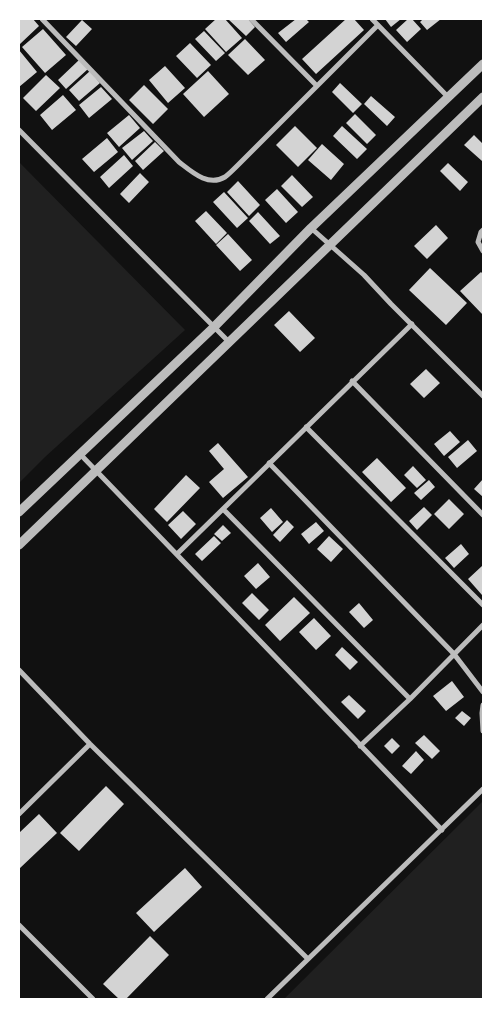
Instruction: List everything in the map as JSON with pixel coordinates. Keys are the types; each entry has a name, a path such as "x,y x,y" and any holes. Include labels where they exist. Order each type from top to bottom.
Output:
{"street":[{"path":"42,19 179,162 196,175 210,181 224,178 237,166 378,25"},
{"path":"251,19 317,86"},
{"path":"372,19 449,98"},
{"path":"19,512 214,327 311,228 483,64"},
{"path":"19,545 483,97"},
{"path":"19,130 229,342"},
{"path":"311,228 364,275 483,396"},
{"path":"483,230 478,242 483,251"},
{"path":"176,554 412,324"},
{"path":"352,381 483,515"},
{"path":"306,428 483,605"},
{"path":"80,454 442,830"},
{"path":"269,463 454,654 483,692"},
{"path":"223,509 410,699"},
{"path":"360,746 410,699 483,625"},
{"path":"19,670 90,744 308,959"},
{"path":"483,705 483,731"},
{"path":"19,814 90,744"},
{"path":"267,999 483,789"},
{"path":"19,925 93,999"}],"shaded area":[{"path":"19,162 185,330 19,483"},
{"path":"483,801 483,999 284,999"}],"building":[{"path":"19,19 33,19 39,26 20,44 19,42"},
{"path":"216,19 225,19 242,38 226,52 205,29"},
{"path":"228,19 248,19 255,27 246,36"},
{"path":"296,19 306,19 309,22 286,42 278,33"},
{"path":"346,19 354,19 364,30 316,74 302,59"},
{"path":"385,19 401,19 391,27"},
{"path":"408,19 412,19 421,29 407,42 396,30"},
{"path":"423,19 441,19 427,30 420,22"},
{"path":"82,20 92,29 76,46 66,37"},
{"path":"43,29 66,55 45,73 22,47"},
{"path":"204,31 225,53 216,61 195,39"},
{"path":"245,39 265,60 248,75 228,55"},
{"path":"190,43 211,65 197,78 176,56"},
{"path":"19,50 37,72 19,87"},
{"path":"79,60 88,69 66,89 58,80"},
{"path":"165,66 185,88 168,103 149,80"},
{"path":"90,71 100,83 79,101 69,90"},
{"path":"208,71 229,94 204,117 183,94"},
{"path":"46,75 60,88 36,111 23,98"},
{"path":"340,83 362,104 353,113 332,92"},
{"path":"144,85 168,109 153,124 129,100"},
{"path":"101,87 112,99 89,118 79,105"},
{"path":"63,95 76,110 52,130 40,115"},
{"path":"371,96 395,117 387,126 364,104"},
{"path":"355,114 376,135 367,144 346,123"},
{"path":"129,115 140,128 119,147 107,133"},
{"path":"295,126 317,148 298,167 276,145"},
{"path":"342,126 367,149 357,159 333,136"},
{"path":"144,131 153,141 132,160 122,148"},
{"path":"474,135 483,144 482,161 464,145"},
{"path":"107,138 118,152 94,172 82,159"},
{"path":"155,142 164,151 143,170 135,161"},
{"path":"322,144 344,164 331,180 308,160"},
{"path":"124,155 133,166 109,188 100,177"},
{"path":"448,163 468,182 460,191 440,171"},
{"path":"140,173 149,182 129,203 120,194"},
{"path":"292,175 313,197 302,207 281,186"},
{"path":"238,181 260,205 249,216 227,192"},
{"path":"277,189 298,212 286,223 265,200"},
{"path":"224,192 248,218 237,228 213,202"},
{"path":"206,211 227,233 216,244 195,221"},
{"path":"258,212 280,236 270,244 249,221"},
{"path":"436,225 448,238 427,259 414,246"},
{"path":"228,234 252,260 240,271 216,245"},
{"path":"430,268 467,303 446,325 409,290"},
{"path":"481,272 483,274 483,315 460,291"},
{"path":"289,311 315,338 300,352 274,325"},
{"path":"426,369 440,383 424,398 410,384"},
{"path":"450,431 460,442 444,456 434,444"},
{"path":"468,440 477,451 457,468 448,457"},
{"path":"218,443 248,477 223,498 209,482 224,469 209,451"},
{"path":"377,458 406,488 391,502 362,472"},
{"path":"413,466 426,480 417,488 404,475"},
{"path":"186,475 200,488 167,522 154,509"},
{"path":"483,479 483,497 474,489"},
{"path":"429,480 435,487 421,500 414,493"},
{"path":"449,499 464,514 449,529 434,514"},
{"path":"424,507 432,515 417,530 409,521"},
{"path":"271,508 283,522 272,532 260,518"},
{"path":"183,511 196,524 181,539 168,525"},
{"path":"287,520 294,527 280,542 273,535"},
{"path":"316,522 324,531 309,544 301,534"},
{"path":"223,525 231,533 222,541 214,534"},
{"path":"214,536 221,543 202,561 195,554"},
{"path":"329,536 343,549 331,562 317,549"},
{"path":"461,544 469,554 454,568 445,558"},
{"path":"258,563 270,577 256,589 244,576"},
{"path":"482,566 483,594 482,595 468,579"},
{"path":"252,593 269,610 259,620 242,603"},
{"path":"294,597 310,613 280,641 265,625"},
{"path":"359,603 373,620 364,628 349,612"},
{"path":"314,618 331,636 316,650 299,632"},
{"path":"342,647 358,662 350,670 335,655"},
{"path":"452,681 464,697 446,711 433,696"},
{"path":"349,695 366,711 358,719 341,702"},
{"path":"462,711 471,718 464,726 455,718"},
{"path":"424,735 440,751 432,759 415,743"},
{"path":"392,738 400,746 392,754 384,746"},
{"path":"416,751 424,760 411,774 402,766"},
{"path":"106,786 124,804 79,851 60,833"},
{"path":"39,814 57,833 19,869 19,833"},
{"path":"185,868 202,887 154,932 136,913"},
{"path":"150,936 169,955 126,999 119,999 103,984"}]}
